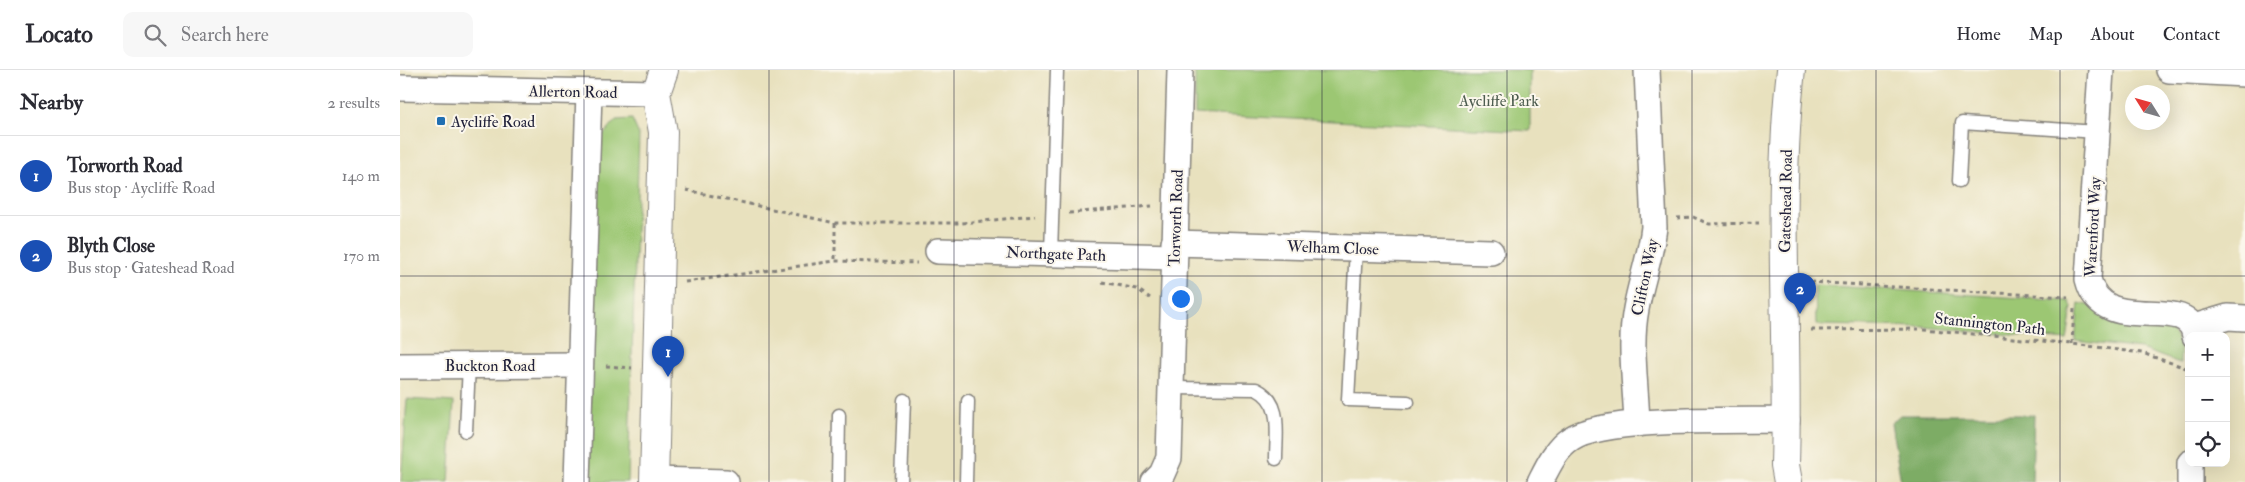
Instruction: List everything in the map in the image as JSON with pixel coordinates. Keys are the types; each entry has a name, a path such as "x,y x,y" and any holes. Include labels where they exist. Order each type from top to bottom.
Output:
{"street":[{"name":"Torworth Road","path":"1154,482 1162,474 1169,458 1180,70"},
{"name":"Clifton Way","path":"1637,424 1634,330 1636,309 1652,247 1654,220 1647,70"},
{"name":"Gateshead Road","path":"1788,482 1786,465 1785,330 1786,113 1792,70"},
{"name":"Warenford Way","path":"2101,70 2088,279 2083,295 2104,306 2123,312 2173,315 2185,318 2194,332"},
{"path":"2170,70 2245,74"},
{"path":"660,82 663,132 654,481 726,482"},
{"name":"Allerton Road","path":"400,88 589,92 660,82"},
{"path":"577,482 589,92"},
{"name":"Welham Close","path":"1174,250 1356,248 1491,252"},
{"name":"Northgate Path","path":"930,257 1174,250"},
{"path":"2194,332 2228,317 2245,318"},
{"name":"Buckton Road","path":"400,366 469,364 580,365"},
{"path":"1540,482 1550,462 1570,439 1591,430 1637,424 1787,420"},
{"path":"2190,467 2190,482"}],"lane":[{"path":"1051,253 1057,70"},
{"path":"1959,181 1962,123 2097,132"},
{"path":"1356,248 1348,400 1408,402"},
{"path":"466,431 469,364"},
{"path":"1171,388 1256,389 1268,395 1275,410 1276,459"},
{"path":"901,482 904,400"},
{"path":"966,482 968,401"},
{"path":"838,482 839,415"}],"path":[{"path":"662,184 835,224 962,223 1176,204"},
{"path":"1654,220 1693,217 1709,224 1785,222"},
{"path":"835,224 835,261"},
{"path":"658,286 835,261 930,257"},
{"name":"Stannington Path","path":"1785,280 2083,295"},
{"path":"1098,281 1137,289 1172,314"},
{"path":"2072,344 2083,295"},
{"name":"Stannington Path","path":"1785,330 1924,329 2142,353 2185,368"},
{"path":"580,365 657,369"}],"green space":[{"name":"Aycliffe Park","path":"1195,70 1530,70 1530,131 1195,114"},
{"path":"632,119 639,135 628,482 588,482 597,131 604,134 616,120"},
{"path":"1815,285 2069,301 2072,307 2067,340 1924,327 1816,325"},
{"path":"2079,303 2168,323 2169,329 2176,336 2179,344 2180,363 2141,349 2075,341"},
{"path":"407,399 454,402 449,482 401,482"},
{"path":"1900,415 2034,415 2032,482 1901,482 1891,423"}],"place":[{"name":"Aycliffe Road","path":"441,121"},
{"name":"Blyth Close","path":"1800,314"},
{"name":"Torworth Road","path":"668,377"}]}
